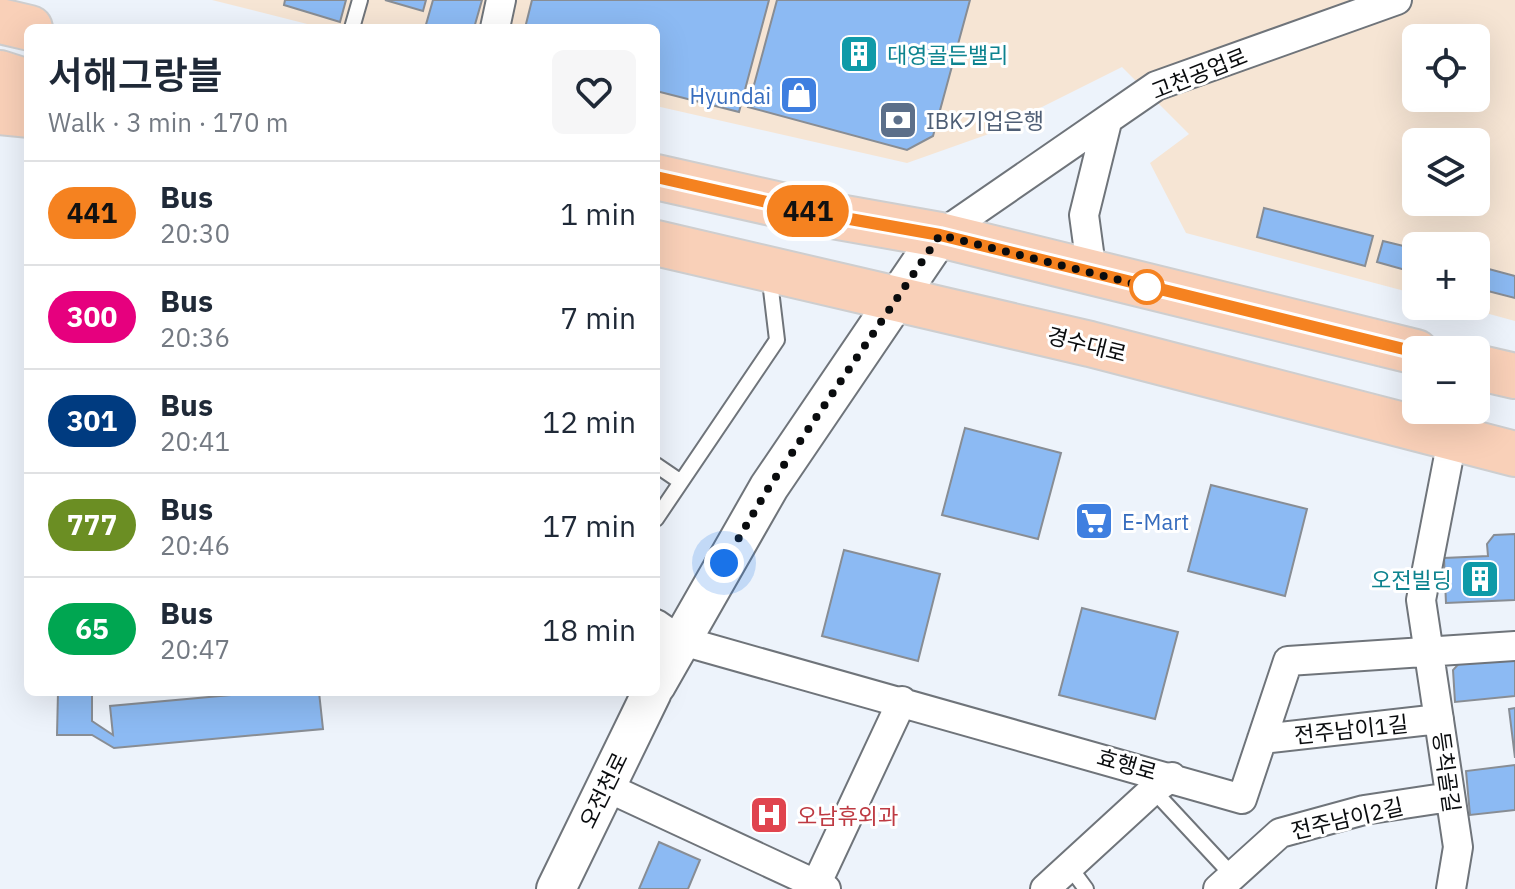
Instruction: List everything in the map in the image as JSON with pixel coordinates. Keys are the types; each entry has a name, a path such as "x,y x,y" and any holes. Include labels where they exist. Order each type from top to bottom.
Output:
{"main road":[{"path":"0,21 24,27"},
{"path":"0,73 24,81"},
{"path":"0,112 24,115"},
{"path":"660,178 816,213 940,235 1402,349"},
{"name":"경수대로","path":"660,244 1090,344 1515,454"},
{"path":"1490,370 1515,376"}],"street":[{"path":"496,24 501,0"},
{"name":"고천공업로","path":"940,235 1156,86 1397,0"},
{"path":"1092,274 1084,215 1107,122"},
{"path":"660,667 668,632 940,235"},
{"name":"등칙골길","path":"1451,889 1458,847 1421,600 1452,440"},
{"name":"효행로","path":"668,632 902,701 1163,784 1242,799 1288,661 1515,646"},
{"name":"오전천로","path":"556,889 650,696"},
{"path":"604,786 819,888 902,701"},
{"name":"전주남이1길","path":"1262,739 1439,719"},
{"path":"1045,889 1163,784"},
{"name":"전주남이2길","path":"1225,882 1280,833 1364,810 1450,797"}],"lane":[{"path":"353,24 360,0"},
{"path":"660,513 777,340 768,269"},
{"path":"660,468 681,482"},
{"path":"1163,784 1225,882"},
{"path":"1069,866 1086,889"}],"shaded area":[{"path":"212,0 1515,0 1515,321 1490,314 1490,232 1402,232 1402,290 1186,233 1150,163 1189,134 1122,67 986,135 907,163 660,107 660,24 307,24"}],"building":[{"path":"285,0 346,0 340,22 284,5"},
{"path":"385,0 426,0 423,11"},
{"path":"433,0 482,0 475,24 426,24"},
{"path":"532,0 769,0 739,112 660,92 660,24 526,24"},
{"name":"대영골든밸리","path":"777,0 970,0 933,136 907,150 748,107"},
{"path":"1264,208 1373,236 1365,266 1257,237"},
{"path":"1383,241 1402,246 1402,269 1377,262"},
{"path":"1490,269 1515,276 1515,298 1490,292"},
{"path":"965,428 1061,453 1038,539 942,515"},
{"path":"1211,485 1307,509 1285,596 1188,571"},
{"name":"오전빌딩","path":"1515,534 1515,600 1446,603 1444,558 1488,556 1487,544 1494,535"},
{"path":"844,550 940,574 918,661 822,636"},
{"path":"1082,608 1178,632 1155,719 1059,695"},
{"path":"1515,654 1515,696 1455,702 1453,670 1463,659"},
{"path":"58,696 92,696 92,721 113,735 110,706 220,696 319,696 323,729 114,748 92,735 57,735"},
{"path":"1515,708 1515,758 1509,709"},
{"path":"1515,765 1515,810 1470,815 1466,771"},
{"path":"659,842 700,860 688,889 639,889"}],"bus line":[{"name":"441","path":"660,178 816,213 940,235 1402,349"}],"place":[{"name":"대영골든밸리","path":"859,54"},
{"name":"Hyundai","path":"799,95"},
{"name":"IBK기업은행","path":"898,120"},
{"name":"E-Mart","path":"1094,521"},
{"name":"오전빌딩","path":"1480,579"},
{"name":"오남휴외과","path":"769,815"}],"route":[{"path":"724,563 769,487 940,235 1147,287"}]}
